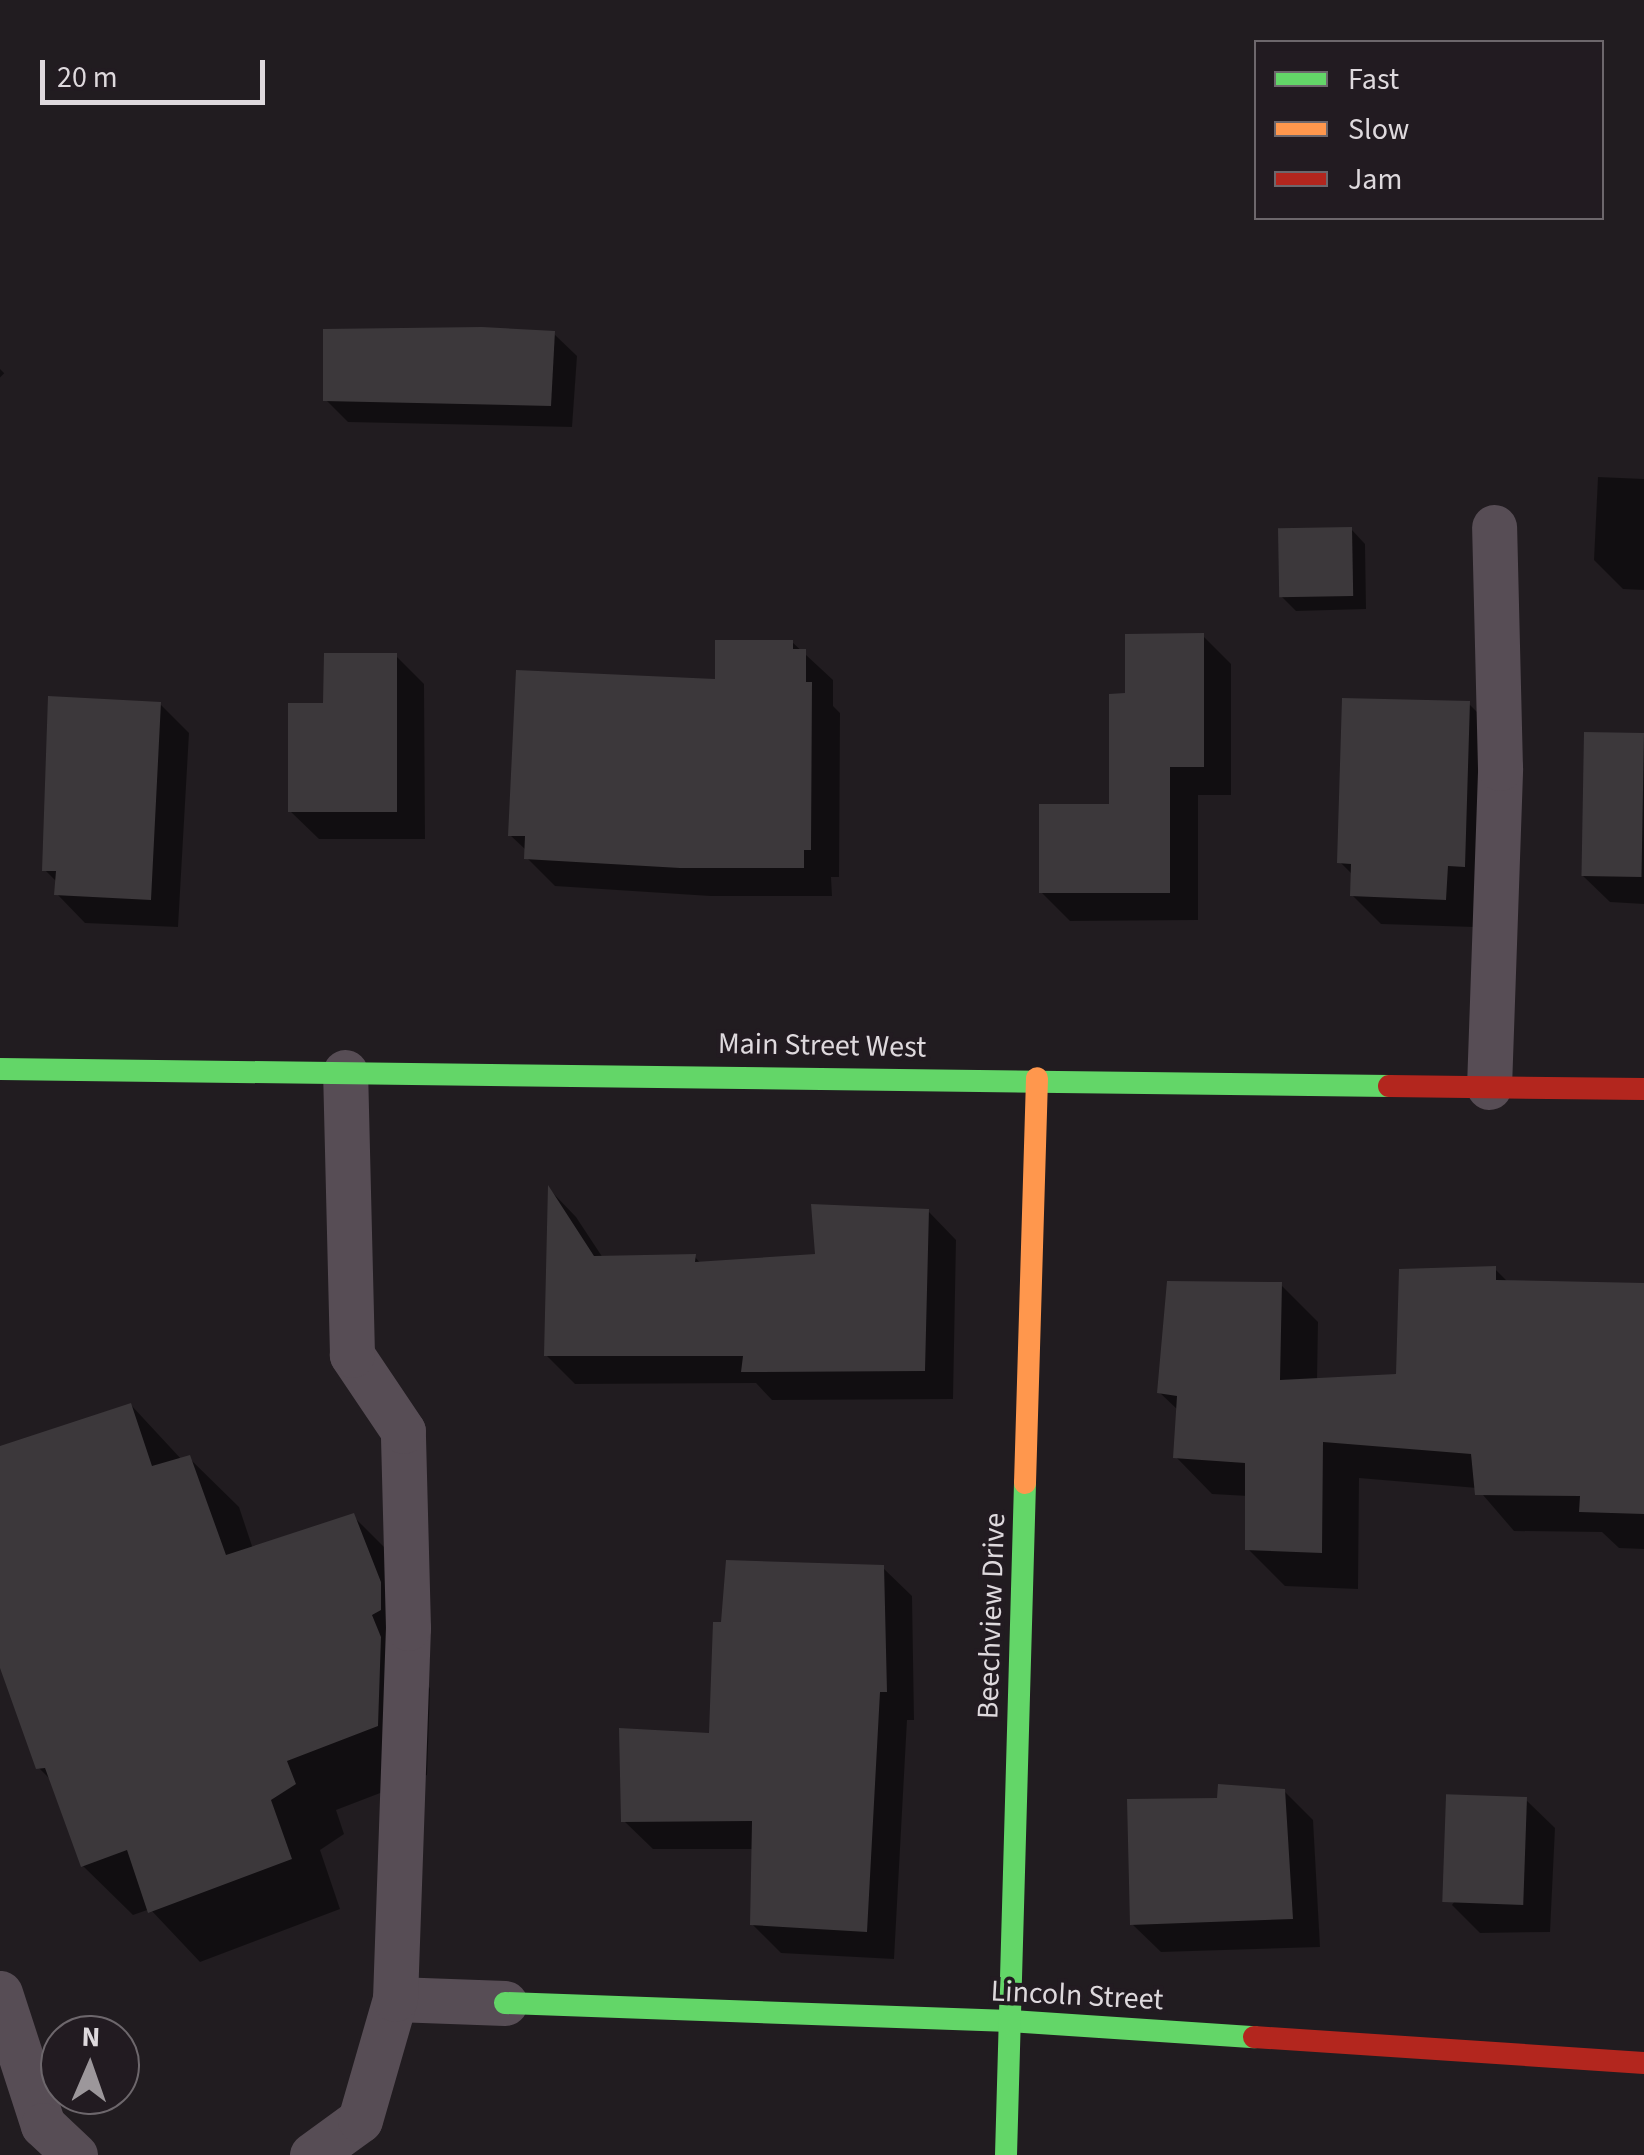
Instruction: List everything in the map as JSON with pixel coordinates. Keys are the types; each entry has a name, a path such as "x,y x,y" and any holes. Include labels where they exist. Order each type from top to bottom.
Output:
{"street":[{"name":"Main Street West","path":"0,1069 1037,1078 1644,1089"},
{"name":"Beechview Drive","path":"1006,2155 1037,1078"},
{"name":"Lincoln Street","path":"505,2003 1010,2021 1644,2063"}],"lane":[{"path":"1489,1086 1500,768 1494,527"},
{"path":"312,2155 360,2120 395,1999 408,1628 402,1431 352,1355 345,1072"},
{"path":"0,1992 43,2125 75,2155"},
{"path":"395,1999 505,2003"}],"building":[{"path":"482,327 555,331 551,406 323,401 323,329"},
{"path":"1352,527 1353,596 1279,597 1278,528"},
{"path":"1204,633 1204,767 1170,767 1170,893 1039,893 1039,804 1109,804 1109,694 1125,693 1125,634"},
{"path":"715,640 793,640 793,649 806,649 806,682 812,682 811,850 804,850 804,868 680,868 524,859 525,836 508,836 516,670 715,679"},
{"path":"324,653 397,653 397,812 288,812 288,703 323,703"},
{"path":"48,696 161,702 151,900 54,895 56,871 42,871"},
{"path":"1342,698 1470,701 1465,867 1448,866 1446,900 1350,896 1351,864 1337,863"},
{"path":"1584,732 1644,733 1641,877 1581,876"},
{"path":"548,1185 594,1256 696,1254 695,1262 815,1254 811,1204 929,1209 925,1371 741,1372 743,1356 544,1356"},
{"path":"1496,1266 1496,1280 1644,1283 1644,1514 1579,1512 1580,1496 1475,1495 1471,1454 1323,1442 1322,1553 1245,1550 1245,1463 1173,1458 1177,1396 1157,1393 1167,1281 1282,1282 1280,1380 1396,1374 1399,1269"},
{"path":"131,1403 152,1466 190,1455 226,1555 354,1513 381,1582 381,1610 372,1615 381,1637 378,1726 287,1761 296,1784 271,1800 292,1859 148,1913 127,1850 81,1867 45,1768 36,1769 0,1668 0,1446"},
{"path":"726,1560 884,1565 887,1692 880,1692 867,1932 750,1925 752,1821 621,1822 619,1728 709,1733 713,1622 721,1622"},
{"path":"1218,1784 1285,1789 1293,1919 1130,1925 1127,1799 1217,1798"},
{"path":"1446,1794 1527,1797 1523,1905 1442,1902"}],"traffic: fast":[{"path":"0,1069 1389,1086"},
{"path":"1006,2155 1025,1483"},
{"path":"505,2003 1010,2021 1254,2037"}],"traffic: slow":[{"path":"1025,1483 1037,1078"}],"traffic: jam":[{"path":"1389,1086 1644,1089"},
{"path":"1254,2037 1644,2063"}]}
